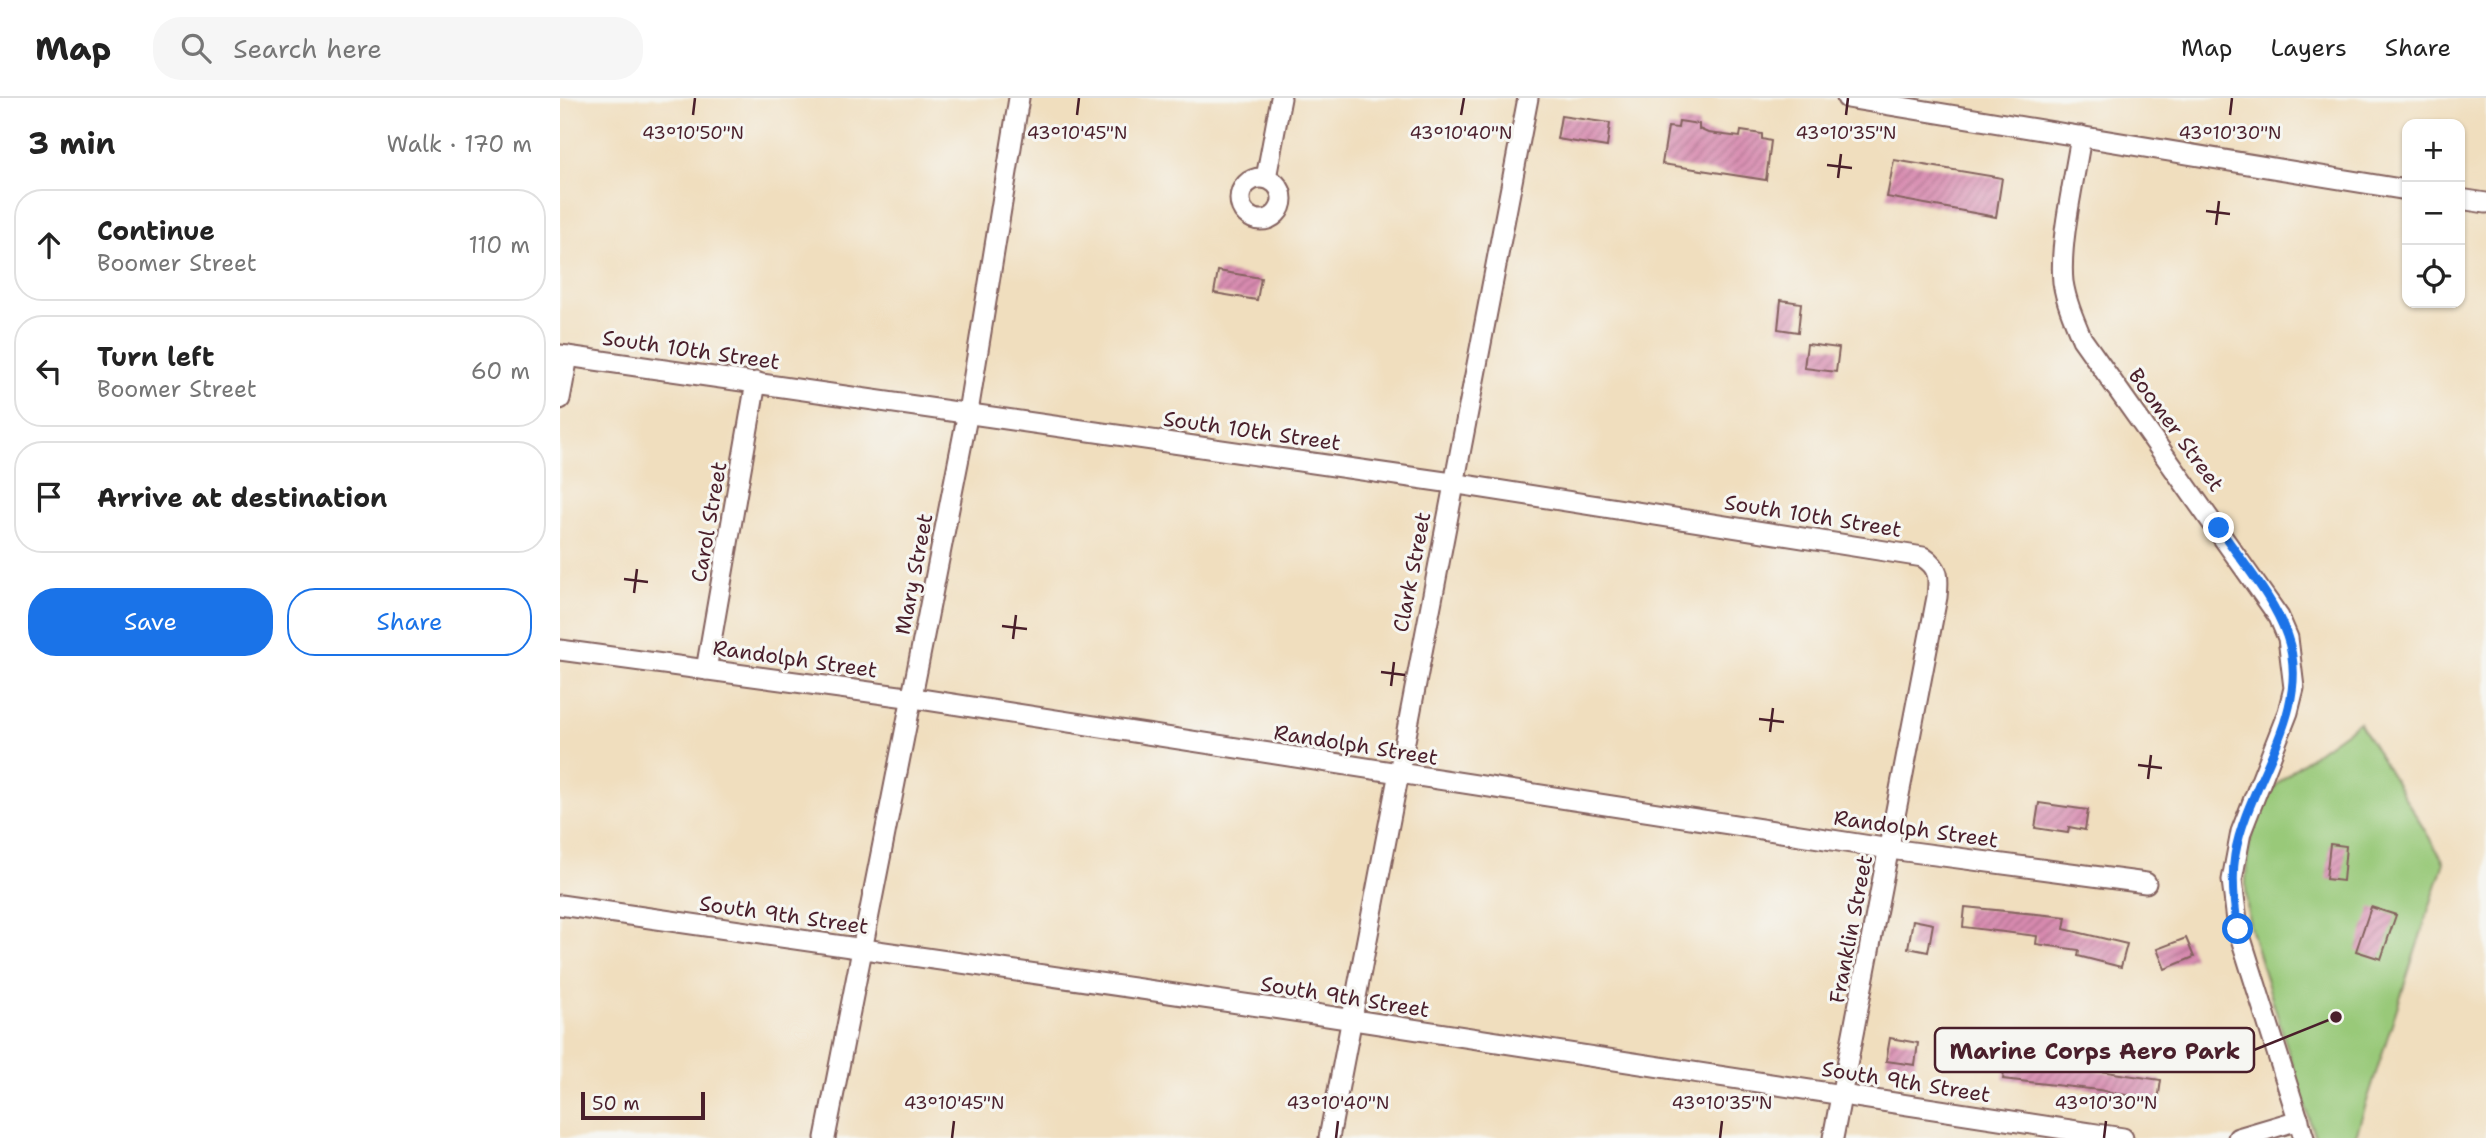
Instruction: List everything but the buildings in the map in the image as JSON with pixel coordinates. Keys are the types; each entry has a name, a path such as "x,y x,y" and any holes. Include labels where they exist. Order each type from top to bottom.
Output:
{"street":[{"name":"Mary Street","path":"825,1138 914,698 968,412 1019,98"},
{"path":"1266,178 1281,98"},
{"name":"Clark Street","path":"1329,1138 1452,483 1528,98"},
{"path":"1847,98 2402,189"},
{"name":"Boomer Street","path":"2081,136 2064,256 2063,280 2073,319 2082,339 2279,617 2288,638 2294,688 2288,712 2241,832 2232,880 2238,929 2301,1129"},
{"path":"2465,200 2486,203"},
{"name":"South 10th Street","path":"564,355 1452,483 1923,556 1935,564"},
{"path":"560,399 564,355"},
{"name":"Carol Street","path":"706,670 756,382"},
{"name":"Franklin Street","path":"1833,1138 1937,597 1939,576 1935,564"},
{"name":"Randolph Street","path":"560,650 914,698 1890,849 2146,883"},
{"name":"South 9th Street","path":"560,905 1351,1020 2123,1138"},
{"path":"2238,1138 2301,1129"}],"green space":[{"path":"2359,722 2444,862 2357,1132 2354,1138 2315,1138 2250,927 2246,873 2256,820 2274,788"}],"place":[{"name":"Marine Corps Aero Park","path":"2336,1017"}],"route":[{"path":"2219,528 2279,617 2288,638 2294,667 2294,688 2288,712 2250,805 2235,855 2232,880 2238,929"}]}
